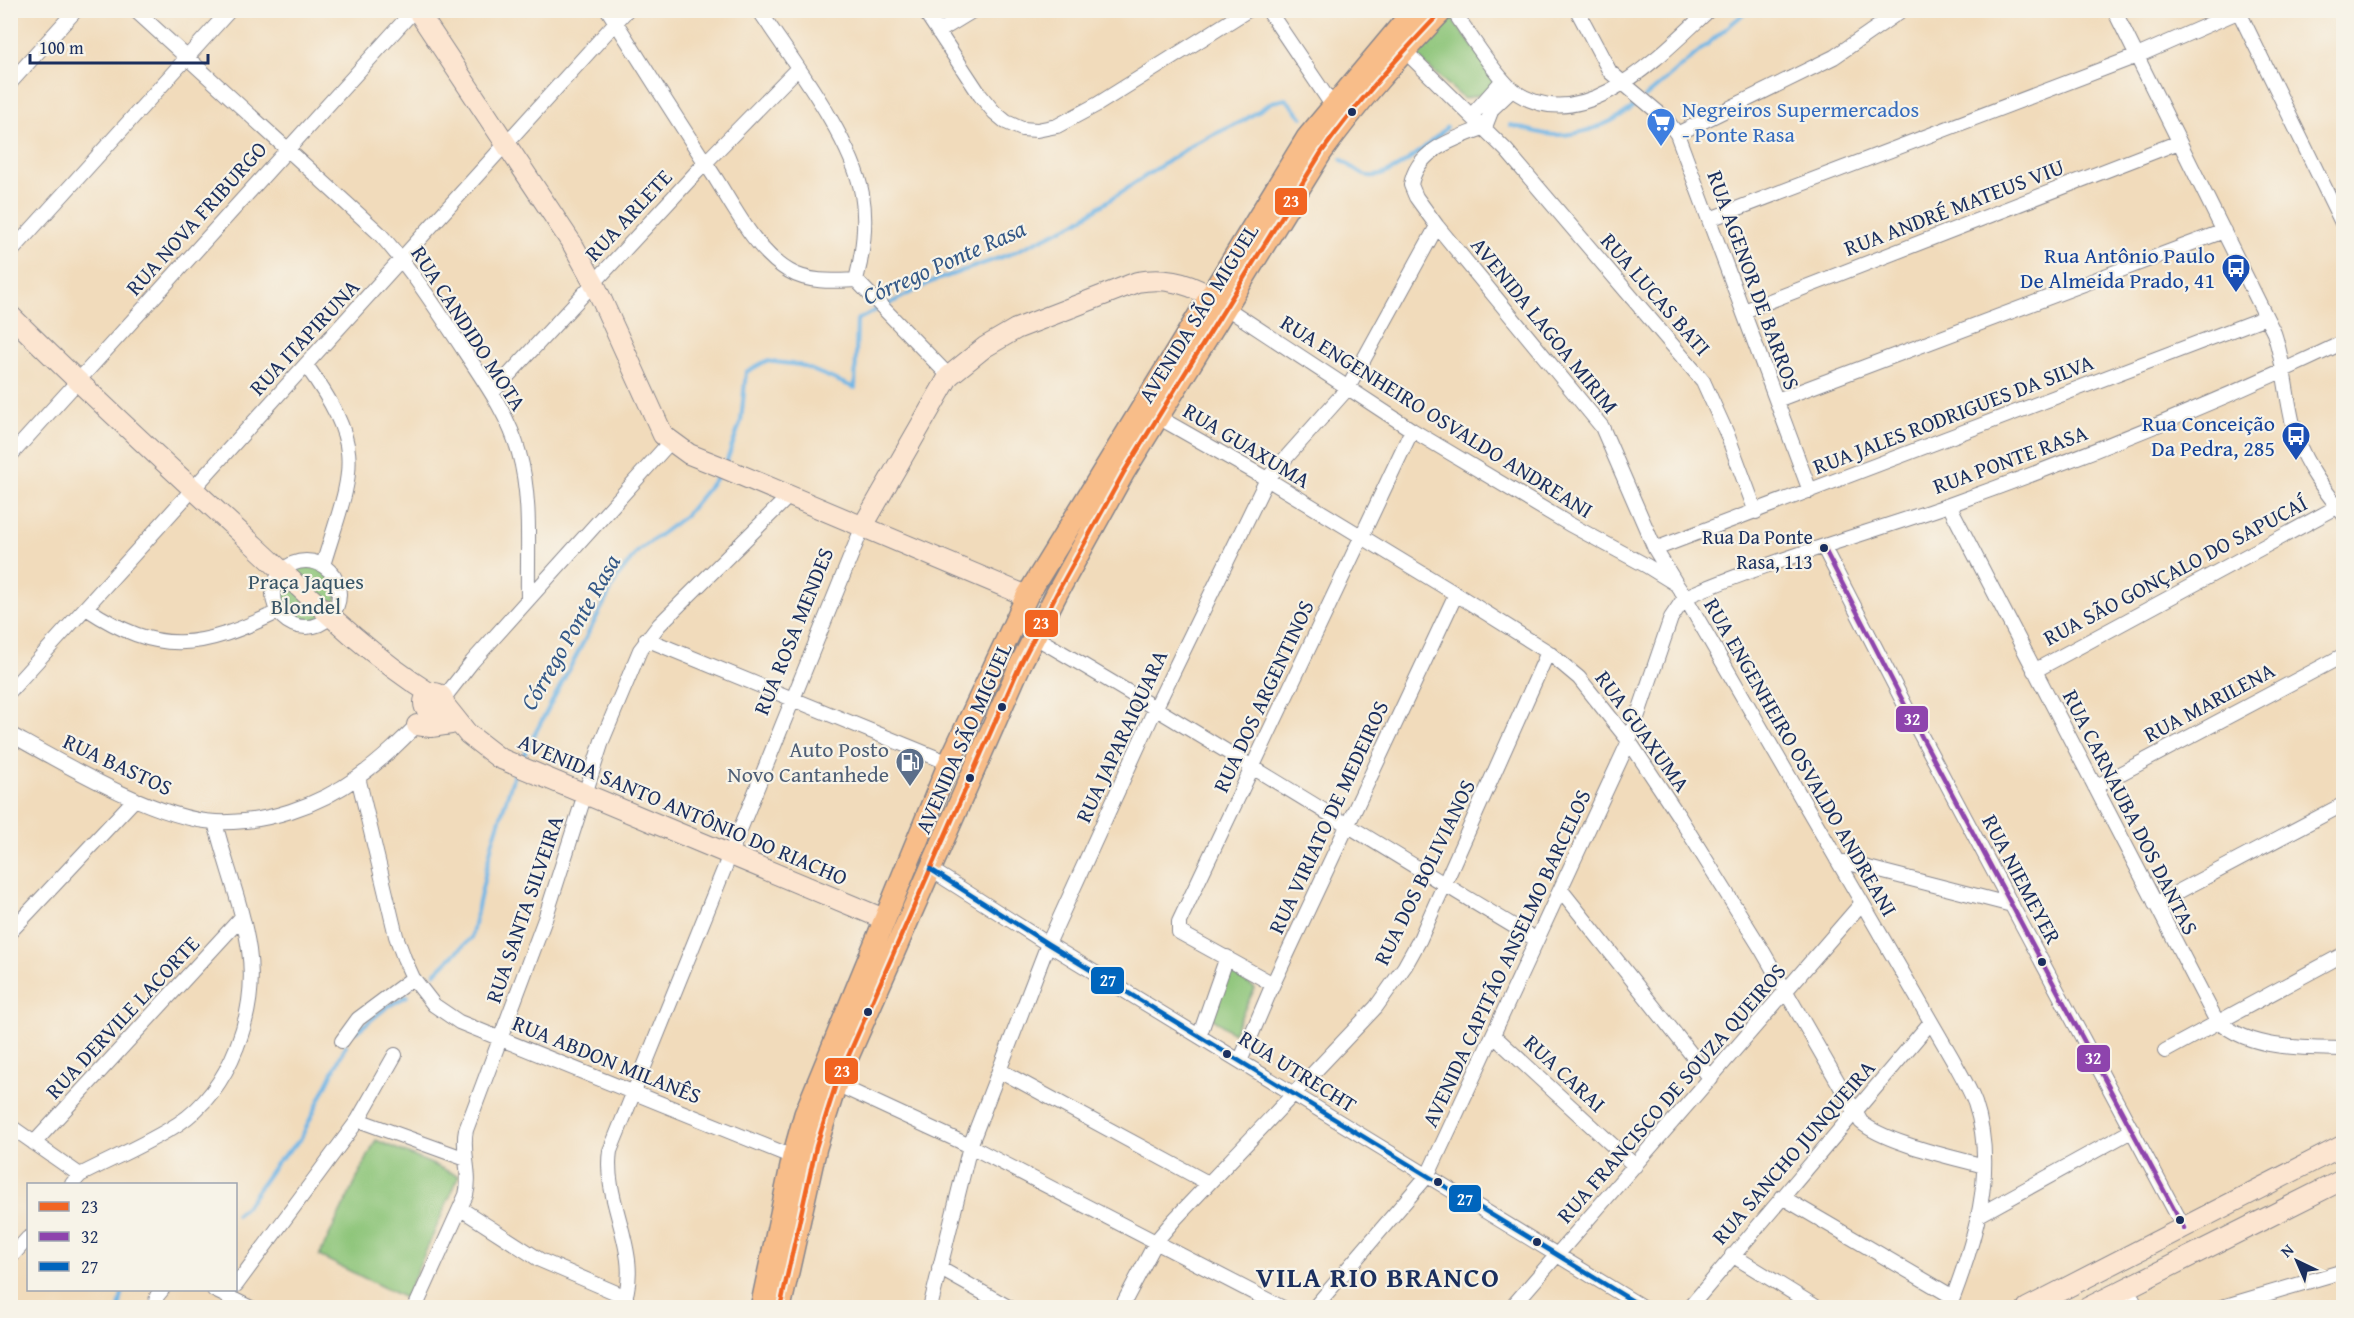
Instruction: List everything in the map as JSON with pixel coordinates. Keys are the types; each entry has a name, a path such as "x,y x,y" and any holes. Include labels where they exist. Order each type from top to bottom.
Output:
{"main road":[{"path":"415,10 549,206 594,283 654,420 670,442 741,476 1038,602 1041,607 1022,663"},
{"name":"AVENIDA SÃO MIGUEL","path":"780,1308 816,1147 836,1084 1022,663 1124,472 1158,417 1217,301 1296,156 1332,105 1414,10"},
{"name":"AVENIDA SÃO MIGUEL","path":"761,1308 793,1156 805,1114 949,763 1027,596 1217,301 1352,109 1443,10"},
{"name":"RUA ROSA MENDES","path":"862,526 949,376 985,347 1016,329 1126,285 1150,280 1184,284 1217,301"},
{"name":"AVENIDA SANTO ANTÔNIO DO RIACHO","path":"10,315 77,381 330,616 432,702 460,729 499,758 585,796 884,919"},
{"path":"432,702 431,727 460,729"},
{"path":"2027,1308 2343,1144"},
{"path":"793,1156 804,1166 804,1196"},
{"path":"2087,1308 2343,1179"}],"street":[{"path":"10,83 76,10"},
{"name":"RUA CANDIDO MOTA","path":"135,10 379,233 403,260 492,393 519,453 527,513 528,599"},
{"path":"10,253 230,10"},
{"name":"RUA NOVA FRIBURGO","path":"10,456 415,10"},
{"path":"608,10 760,245 776,262 792,273 824,282 856,280 949,376"},
{"name":"RUA ITAPIRUNA","path":"10,691 403,260 627,10"},
{"path":"759,10 837,131 853,161 859,183 863,220 860,266 856,280"},
{"path":"924,10 980,95 994,112 1006,122 1022,129 1037,130 1057,126 1098,104 1248,10"},
{"path":"938,32 974,10"},
{"path":"1268,10 1332,105"},
{"path":"1453,10 1508,85 1533,102 1552,106 1571,104 1627,88 1709,10"},
{"path":"1677,134 1834,57 1902,10"},
{"path":"2114,10 2274,333 2285,370 2296,437 2303,454 2340,511"},
{"name":"RUA AGENOR DE BARROS","path":"1578,11 1606,68 1651,107 1677,134 1810,491"},
{"path":"1710,219 2137,56 2239,11 2343,227"},
{"name":"RUA LUCAS BATI","path":"1404,50 1485,127 1703,381 1727,434 1756,512"},
{"name":"RUA ARLETE","path":"492,393 705,163 797,69"},
{"path":"1472,115 1508,85"},
{"path":"1485,127 1492,109 1508,85"},
{"name":"AVENIDA LAGOA MIRIM","path":"1485,127 1428,154 1413,174 1411,185 1416,197 1437,226 1602,427 1655,549 1676,584"},
{"name":"RUA ANDRÉ MATEUS VIU","path":"1744,311 2179,142"},
{"name":"RUA JAPARAIQUARA","path":"930,1308 970,1146 1048,944 1156,707 1267,479 1348,388 1437,226"},
{"path":"1777,400 2224,231"},
{"name":"RUA ENGENHEIRO OSVALDO ANDREANI","path":"1217,301 1412,430 1676,584 1837,860 1974,1102 1981,1129 1984,1166 1980,1215 1951,1302"},
{"name":"RUA JALES RODRIGUES DA SILVA","path":"1655,549 2266,317"},
{"name":"RUA PONTE RASA","path":"1685,597 1949,505 2134,435 2341,347"},
{"path":"306,365 328,396 341,422 350,461 349,478 323,565"},
{"name":"RUA GUAXUMA","path":"1158,417 1267,479 1360,538 1456,594 1548,652 1579,678 1629,741 1678,815 1786,993 1854,1113 1866,1127 1984,1166"},
{"name":"RUA DOS ARGENTINOS","path":"1227,957 1179,932 1178,927 1412,430"},
{"name":"RUA BASTOS","path":"10,734 135,799 170,812 215,822 250,820 285,812 321,799 358,777 472,662 670,442"},
{"name":"RUA SANTA SILVEIRA","path":"415,1308 461,1209 469,1186 465,1159 466,1130 545,919 602,741 646,639 789,496"},
{"name":"RUA CARNAUBA DOS DANTAS","path":"1949,505 2201,993 2219,1022"},
{"name":"RUA SÃO GONÇALO DO SAPUCAÍ","path":"2034,671 2340,511"},
{"name":"RUA ROSA MENDES","path":"624,1302 628,1255 608,1181 609,1151 862,526"},
{"name":"RUA NIEMEYER","path":"1824,548 2184,1228"},
{"path":"306,560 323,565 331,571 339,589 339,599 330,616 322,623 303,627 285,620 278,612 273,591 282,571 289,565 306,560"},
{"name":"RUA VIRIATO DE MEDEIROS","path":"1241,1059 1273,984 1456,594"},
{"name":"AVENIDA CAPITÃO ANSELMO BARCELOS","path":"1314,1308 1428,1175 1629,741 1671,618 1685,597"},
{"path":"86,608 112,625 141,639 168,644 225,634 278,612"},
{"path":"1035,637 1156,707 1347,827 1537,940"},
{"path":"646,639 949,763"},
{"name":"RUA DOS BOLIVIANOS","path":"1121,1308 1157,1240 1394,984 1420,939 1548,652"},
{"name":"RUA MARILENA","path":"2095,787 2343,655"},
{"name":"RUA ABDON MILANÊS","path":"358,777 396,936 413,978 434,1005 445,1014 501,1038 793,1156"},
{"path":"10,932 135,799"},
{"path":"2155,904 2343,804"},
{"path":"10,1126 34,1143 76,1180 179,1123 200,1105 220,1079 237,1047 247,999 249,951 215,822"},
{"path":"1837,860 2012,905"},
{"name":"RUA UTRECHT","path":"930,869 1048,944 1241,1059 1294,1094 1644,1308"},
{"path":"1561,890 1711,1079"},
{"name":"RUA FRANCISCO DE SOUZA QUEIROS","path":"1511,1308 1861,904"},
{"name":"RUA DERVILE LACORTE","path":"34,1143 241,918"},
{"path":"2165,1051 2343,954"},
{"path":"1200,1034 1227,957 1273,984"},
{"path":"342,1041 358,1019 413,978"},
{"path":"2219,1022 2246,1036 2263,1041 2291,1047 2343,1049"},
{"name":"RUA SANCHO JUNQUEIRA","path":"1689,1308 1930,1023"},
{"name":"RUA CARAI","path":"1493,1035 1635,1166"},
{"path":"237,1283 358,1120 395,1055"},
{"path":"999,1070 1209,1183"},
{"path":"836,1084 970,1146 1157,1240 1283,1308"},
{"path":"358,1120 465,1159"},
{"path":"1980,1215 2133,1130"},
{"path":"1782,1197 1951,1302"},
{"path":"461,1209 540,1260 624,1302"},
{"path":"10,1258 27,1239"},
{"path":"1732,1255 1818,1308"},
{"path":"939,1268 1010,1308"},
{"path":"2219,1308 2343,1271"},
{"path":"2128,1287 2136,1308"},
{"path":"155,1308 157,1296 161,1291"},
{"path":"233,1291 251,1308"}],"green space":[{"path":"1452,19 1497,78 1485,93 1464,99 1414,54"},
{"name":"Praça Jaques Blondel","path":"306,562 318,564 328,571 335,581 337,593 335,605 328,615 318,622 306,624 294,622 284,615 277,605 275,593 277,581 284,571 294,564"},
{"path":"1224,968 1255,988 1233,1033 1208,1015"},
{"path":"376,1140 459,1176 405,1298 319,1256"}],"waterway":[{"name":"Córrego Ponte Rasa","path":"1645,97 1748,10"},
{"name":"Córrego Ponte Rasa","path":"887,305 931,282 1010,254 1075,223 1195,143 1243,121 1272,102 1286,99 1302,117"},
{"name":"Córrego Ponte Rasa","path":"1510,125 1551,135 1579,133 1611,121 1639,102"},
{"name":"Córrego Ponte Rasa","path":"1341,159 1364,175 1374,176 1385,173 1409,160 1447,127"},
{"name":"Córrego Ponte Rasa","path":"726,463 741,421 746,372 766,361 800,365 855,388 857,320 880,308"},
{"name":"Córrego Ponte Rasa","path":"521,760 619,575 638,551 685,516 721,472"},
{"name":"Córrego Ponte Rasa","path":"435,973 471,938 492,844 515,772"},
{"name":"Córrego Ponte Rasa","path":"356,1032 387,1007 407,996"},
{"name":"Córrego Ponte Rasa","path":"237,1214 247,1205 277,1162 300,1140 346,1045"},
{"name":"Córrego Ponte Rasa","path":"119,1308 123,1291"}],"transit line":[{"name":"23","path":"780,1308 816,1147 836,1084 1021,663 1124,472 1321,153 1379,79 1443,10"},
{"name":"32","path":"1824,548 1908,711 2184,1228"},
{"name":"27","path":"930,869 1048,944 1644,1308"}],"place":[{"name":"Negreiros Supermercados - Ponte Rasa","path":"1661,148"},
{"name":"Rua Antônio Paulo De Almeida Prado, 41","path":"2236,294"},
{"name":"Rua Conceição Da Pedra, 285","path":"2296,462"},
{"name":"Rua Da Ponte Rasa, 113","path":"1824,548"},
{"name":"Auto Posto Novo Cantanhede","path":"910,788"}],"district":[{"name":"VILA RIO BRANCO","path":"1378,1276"}]}
